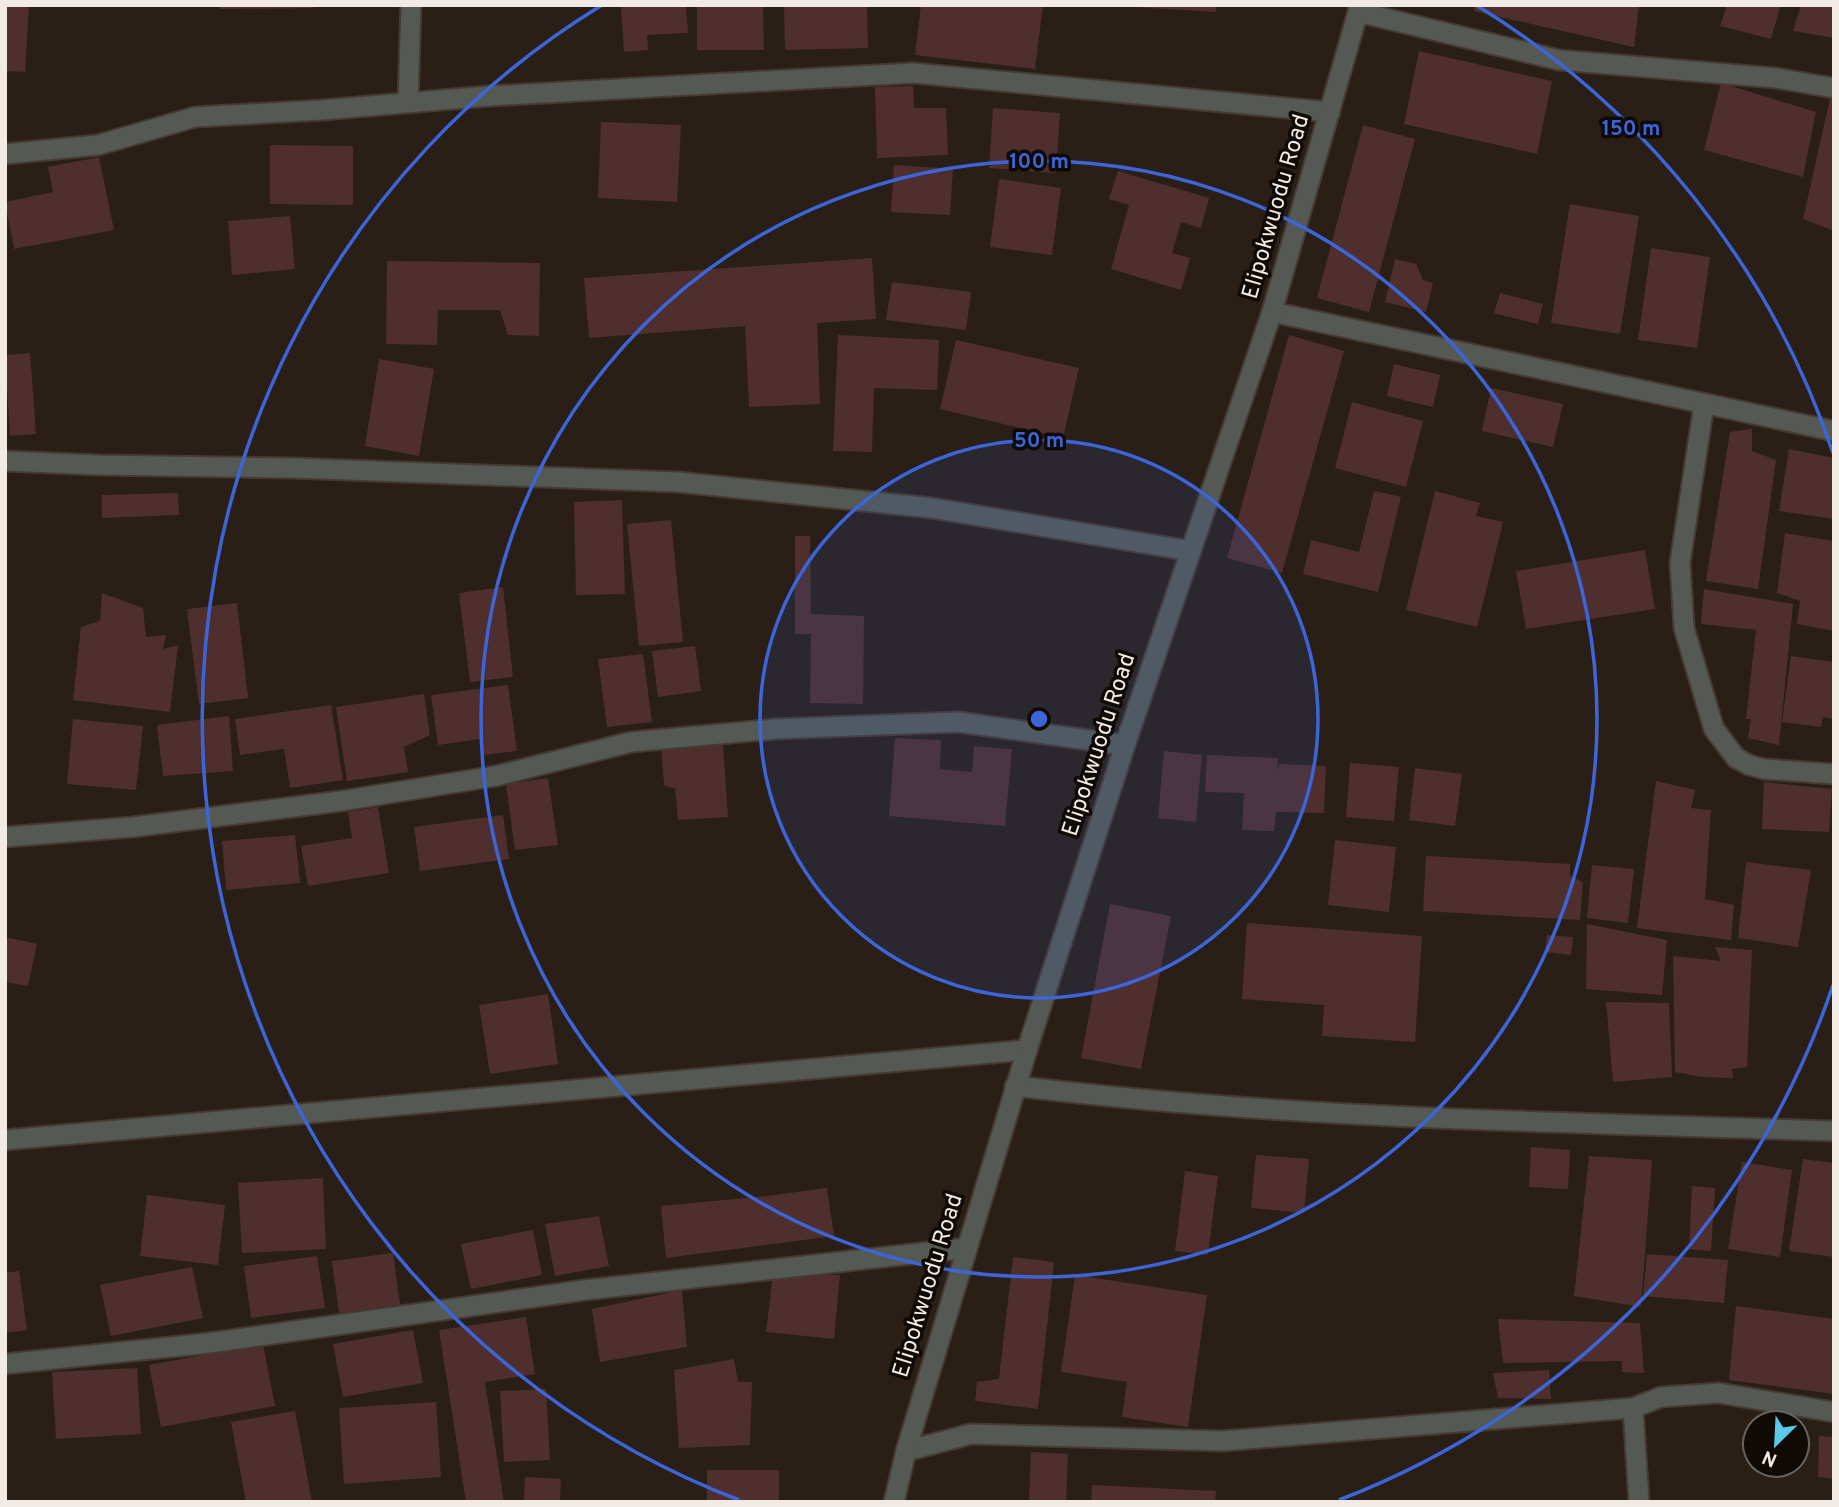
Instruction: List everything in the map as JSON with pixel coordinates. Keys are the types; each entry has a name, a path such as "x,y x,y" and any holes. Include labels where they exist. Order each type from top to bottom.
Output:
{"street":[{"path":"408,103 411,5"},
{"path":"1359,8 1559,60 1776,78 1834,88"},
{"name":"Elipokwuodu Road","path":"894,1502 906,1451 1027,1050 1125,745 1272,313 1359,8"},
{"path":"5,154 98,145 195,117 503,95 913,73 1330,112"},
{"path":"1272,313 1834,431"},
{"path":"1704,404 1679,563 1685,628 1714,729 1736,758 1749,765 1764,769 1834,774"},
{"path":"5,461 678,482 932,508 1191,551"},
{"path":"5,837 133,827 341,801 496,776 631,742 775,729 958,722 1125,745"},
{"path":"5,1140 1027,1050"},
{"path":"1016,1086 1258,1110 1834,1131"},
{"path":"5,1364 209,1343 585,1290 966,1248"},
{"path":"906,1451 971,1434 1222,1441 1633,1408 1661,1396 1718,1393 1834,1412"},
{"path":"1633,1408 1639,1502"}],"building":[{"path":"5,5 29,5 25,72 5,71"},
{"path":"220,5 313,5 313,8 220,9"},
{"path":"621,5 686,5 688,33 647,35 648,50 624,52"},
{"path":"697,5 763,5 764,50 697,50"},
{"path":"784,5 867,5 868,48 785,50"},
{"path":"921,5 1043,5 1035,69 915,55"},
{"path":"1216,5 1216,12 1135,7"},
{"path":"1475,5 1639,5 1634,47 1474,11"},
{"path":"1727,5 1781,5 1771,39 1720,26"},
{"path":"1801,5 1834,5 1834,38 1793,31"},
{"path":"1419,51 1552,81 1537,154 1404,124"},
{"path":"1721,83 1816,112 1803,177 1704,150"},
{"path":"913,86 914,108 946,108 948,155 877,158 875,87"},
{"path":"1831,94 1834,95 1834,231 1803,219"},
{"path":"993,108 1060,113 1056,173 989,168"},
{"path":"601,122 681,125 677,202 598,198"},
{"path":"1363,125 1415,139 1369,312 1317,298"},
{"path":"270,145 353,146 353,205 270,204"},
{"path":"99,157 114,230 14,249 5,202 53,192 48,167"},
{"path":"894,165 953,169 950,215 891,212"},
{"path":"1118,171 1209,198 1201,228 1181,222 1172,253 1190,258 1181,290 1111,269 1129,205 1109,199"},
{"path":"999,179 1061,188 1052,255 990,247"},
{"path":"1570,204 1639,216 1620,334 1551,323"},
{"path":"290,216 295,269 232,275 228,221"},
{"path":"1651,248 1710,257 1697,348 1638,340"},
{"path":"872,258 876,319 817,323 820,404 749,407 745,326 589,338 584,278"},
{"path":"1395,259 1416,264 1423,280 1433,283 1426,312 1385,302"},
{"path":"387,261 540,263 539,336 508,335 500,310 438,310 437,345 386,344"},
{"path":"892,282 971,292 966,330 886,320"},
{"path":"1500,293 1543,304 1538,324 1494,313"},
{"path":"838,335 939,340 937,390 874,388 872,452 833,451"},
{"path":"1289,335 1344,351 1282,573 1227,558"},
{"path":"956,340 1079,368 1063,438 940,409"},
{"path":"30,353 36,434 10,436 5,355"},
{"path":"379,359 434,369 419,456 365,446"},
{"path":"1394,364 1440,375 1433,407 1387,396"},
{"path":"1491,388 1563,404 1553,447 1482,431"},
{"path":"1352,402 1423,421 1406,487 1335,468"},
{"path":"1752,429 1752,451 1776,460 1758,589 1706,581 1730,432"},
{"path":"1789,449 1834,458 1834,519 1779,511"},
{"path":"1374,491 1401,497 1378,592 1303,574 1311,540 1359,552"},
{"path":"1435,491 1480,503 1476,516 1503,522 1477,627 1406,610"},
{"path":"178,493 179,515 102,518 102,495"},
{"path":"622,500 625,594 576,595 574,502"},
{"path":"671,520 683,642 639,646 627,524"},
{"path":"1785,533 1834,541 1834,631 1797,624 1800,601 1777,593"},
{"path":"795,536 810,536 811,614 864,616 863,704 810,703 811,634 795,634"},
{"path":"1645,550 1655,609 1526,629 1516,571"},
{"path":"503,587 513,677 470,682 459,593"},
{"path":"1704,589 1793,604 1779,745 1748,738 1751,719 1746,719 1756,630 1701,624"},
{"path":"102,593 143,608 146,637 166,635 163,649 178,645 170,712 73,700 81,627 100,621"},
{"path":"237,603 248,698 199,704 187,609"},
{"path":"695,646 701,691 658,697 652,651"},
{"path":"643,654 652,722 607,727 598,659"},
{"path":"1791,656 1834,662 1834,719 1823,717 1821,727 1782,722"},
{"path":"508,685 517,751 482,755 480,739 438,745 431,695"},
{"path":"424,694 430,735 404,747 408,772 347,781 336,707"},
{"path":"331,705 343,780 290,788 284,749 240,755 235,719"},
{"path":"229,716 233,771 163,776 157,725"},
{"path":"73,719 143,726 136,790 67,784"},
{"path":"895,738 941,740 940,769 972,772 974,746 1012,749 1005,826 889,816"},
{"path":"723,743 728,817 678,820 675,789 664,785 661,746"},
{"path":"1164,751 1202,755 1196,822 1158,818"},
{"path":"1207,755 1278,758 1277,772 1279,764 1326,766 1324,813 1276,812 1274,831 1242,830 1244,793 1205,792"},
{"path":"1350,763 1399,767 1394,821 1346,817"},
{"path":"1415,768 1462,774 1455,826 1409,820"},
{"path":"548,778 558,845 515,850 506,784"},
{"path":"1656,781 1695,790 1691,808 1711,810 1705,899 1734,905 1731,940 1637,928"},
{"path":"1764,782 1832,789 1829,832 1762,829"},
{"path":"378,807 389,873 308,886 301,846 352,838 348,812"},
{"path":"503,815 509,859 420,871 414,827"},
{"path":"295,835 300,883 226,890 222,841"},
{"path":"1335,840 1396,847 1389,912 1328,905"},
{"path":"1426,856 1570,864 1570,876 1583,882 1580,920 1423,911"},
{"path":"1746,862 1811,870 1798,947 1738,938"},
{"path":"1592,865 1634,869 1628,923 1587,918"},
{"path":"1110,904 1171,916 1141,1069 1081,1058"},
{"path":"1247,923 1422,936 1415,1042 1322,1036 1324,1005 1242,999"},
{"path":"1587,924 1667,940 1662,995 1586,989"},
{"path":"1547,935 1573,937 1571,955 1545,952"},
{"path":"5,937 37,944 28,986 5,982"},
{"path":"1715,947 1752,950 1747,1067 1732,1069 1733,1078 1675,1072 1673,956 1721,961"},
{"path":"548,994 558,1064 490,1074 479,1005"},
{"path":"1606,1002 1669,1003 1672,1077 1613,1082"},
{"path":"1531,1147 1570,1150 1568,1189 1529,1187"},
{"path":"1256,1155 1309,1159 1304,1213 1251,1208"},
{"path":"1589,1156 1652,1160 1641,1307 1574,1296"},
{"path":"1803,1159 1834,1163 1834,1257 1789,1251"},
{"path":"1742,1162 1792,1170 1780,1257 1728,1249"},
{"path":"1185,1171 1218,1176 1208,1255 1175,1251"},
{"path":"323,1178 326,1249 242,1253 238,1183"},
{"path":"1692,1186 1715,1188 1711,1251 1689,1249"},
{"path":"827,1188 834,1236 666,1258 661,1206"},
{"path":"147,1195 225,1205 218,1265 140,1256"},
{"path":"599,1216 609,1266 555,1276 545,1224"},
{"path":"533,1230 542,1275 471,1289 461,1244"},
{"path":"393,1253 400,1305 339,1313 332,1261"},
{"path":"1647,1254 1728,1260 1724,1303 1643,1296"},
{"path":"317,1256 325,1308 251,1318 244,1266"},
{"path":"1013,1257 1054,1262 1038,1409 975,1401 977,1382 999,1379"},
{"path":"192,1267 203,1318 111,1336 100,1285"},
{"path":"19,1271 27,1330 5,1333 5,1273"},
{"path":"773,1274 840,1275 834,1339 766,1332"},
{"path":"1075,1275 1207,1295 1188,1427 1122,1417 1127,1382 1061,1372"},
{"path":"682,1290 687,1347 600,1362 592,1309"},
{"path":"1736,1306 1834,1319 1834,1394 1729,1380"},
{"path":"526,1317 535,1374 485,1382 504,1502 466,1502 439,1330"},
{"path":"1498,1319 1640,1323 1644,1373 1622,1372 1622,1361 1503,1363"},
{"path":"413,1330 423,1383 343,1397 333,1344"},
{"path":"263,1344 275,1406 161,1427 149,1365"},
{"path":"734,1359 738,1382 752,1382 750,1445 679,1448 674,1370"},
{"path":"137,1368 141,1434 56,1439 52,1372"},
{"path":"1549,1370 1551,1399 1498,1398 1493,1373"},
{"path":"546,1389 550,1460 504,1462 500,1391"},
{"path":"436,1402 441,1477 344,1484 339,1408"},
{"path":"295,1411 312,1502 246,1502 231,1422"},
{"path":"1819,1436 1834,1437 1834,1479 1818,1477"},
{"path":"1031,1452 1068,1454 1066,1502 1029,1502"},
{"path":"707,1470 779,1470 779,1502 707,1502"},
{"path":"525,1477 561,1479 560,1502 524,1502"},
{"path":"1092,1485 1216,1491 1215,1502 1091,1502"}]}
